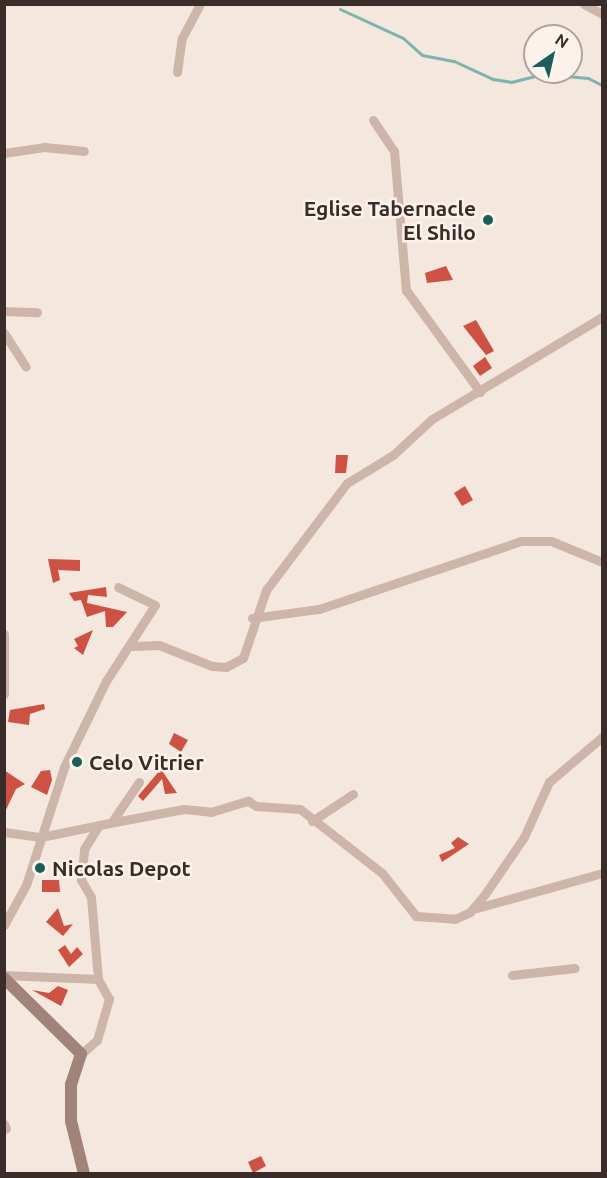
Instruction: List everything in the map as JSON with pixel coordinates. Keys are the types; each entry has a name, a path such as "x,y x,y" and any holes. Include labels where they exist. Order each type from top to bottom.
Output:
{"street":[{"path":"177,72 183,38 200,4"},
{"path":"584,4 603,14"},
{"path":"373,120 394,151 406,290 480,392"},
{"path":"4,153 44,147 84,151"},
{"path":"4,311 37,312"},
{"path":"133,646 159,645 226,667 243,658 252,618 266,590 346,483 393,455 432,419 603,316"},
{"path":"4,333 26,367"},
{"path":"252,618 319,609 521,541 551,541 603,562"},
{"path":"4,925 41,837 64,767 106,681 133,646 155,605 118,586"},
{"path":"4,634 4,694"},
{"path":"470,912 524,837 549,782 603,737"},
{"path":"111,822 123,814 139,782"},
{"path":"312,821 353,794"},
{"path":"4,832 41,837 184,808 211,812 248,801 256,807 300,810 382,873 416,916 455,919 485,903 548,892 603,873"},
{"path":"84,1173 71,1121 70,1084 81,1054 105,1023 109,999 99,979 91,897 81,880 84,849 99,825"},
{"path":"512,975 576,968"},
{"path":"4,976 99,979"},
{"path":"4,976 81,1054"}],"building":[{"path":"446,266 453,280 427,283 425,273"},
{"path":"476,320 494,351 486,355 463,326"},
{"path":"485,357 492,368 480,376 473,366"},
{"path":"336,455 348,455 346,473 335,473"},
{"path":"465,486 473,500 462,506 454,493"},
{"path":"48,559 80,560 80,571 58,570 60,580 53,583"},
{"path":"106,587 107,597 88,595 87,603 127,612 113,627 106,627 105,611 87,617 81,600 74,601 69,593"},
{"path":"93,630 83,655 74,648 78,646 74,639"},
{"path":"44,704 45,709 30,714 29,725 8,722 10,710"},
{"path":"174,733 188,740 181,752 169,744"},
{"path":"161,769 177,793 165,794 162,779 143,801 138,796"},
{"path":"4,770 25,784 16,789 4,814"},
{"path":"50,770 52,780 47,795 31,787 41,771"},
{"path":"458,837 469,844 442,862 439,855 455,848 451,843"},
{"path":"42,880 59,880 60,892 42,892"},
{"path":"58,908 64,926 73,924 63,936 46,922"},
{"path":"65,945 71,954 77,947 83,954 69,967 58,950"},
{"path":"58,986 68,990 61,1006 32,990 49,993"},
{"path":"261,1156 266,1166 253,1173 248,1162"}],"waterway":[{"path":"340,9 403,38 422,55 454,61 493,79 511,82 544,74 588,78 602,85"}],"place":[{"name":"Eglise Tabernacle El Shilo","path":"488,220"},
{"name":"Celo Vitrier","path":"77,762"},
{"name":"Nicolas Depot","path":"40,868"}]}
